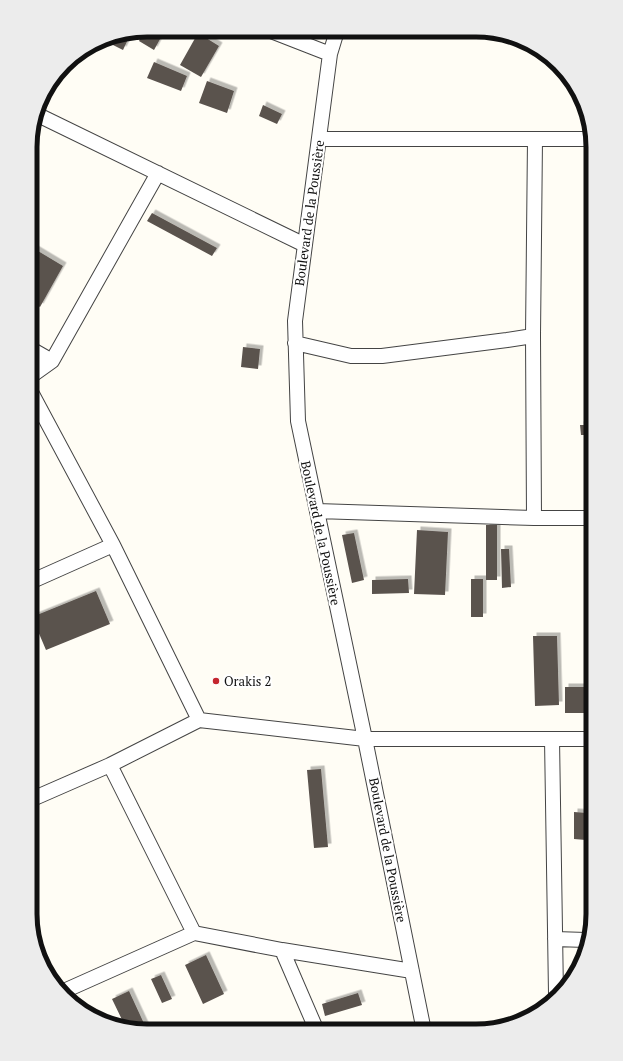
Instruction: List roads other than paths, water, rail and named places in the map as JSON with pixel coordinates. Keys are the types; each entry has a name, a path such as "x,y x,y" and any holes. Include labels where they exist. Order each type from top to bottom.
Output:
{"street":[{"path":"286,37 330,54"},
{"name":"Boulevard de la Poussière","path":"335,37 330,54 295,321 298,422 365,739 423,1024"},
{"path":"41,117 304,245"},
{"path":"319,140 535,139 585,135"},
{"path":"534,518 533,336 535,139"},
{"path":"37,372 52,361 158,173"},
{"path":"295,343 351,356 382,356 533,336"},
{"path":"37,352 52,361"},
{"path":"37,403 113,545 198,720"},
{"path":"317,511 534,518 586,518"},
{"path":"37,579 113,545"},
{"path":"37,797 110,765 198,720 365,739 586,739"},
{"path":"552,739 556,990"},
{"path":"110,765 194,933"},
{"path":"67,990 194,933 282,950 412,971"},
{"path":"555,939 583,940"},
{"path":"282,950 314,1024"}],"place":[{"name":"Orakis 2","path":"216,681"}]}
